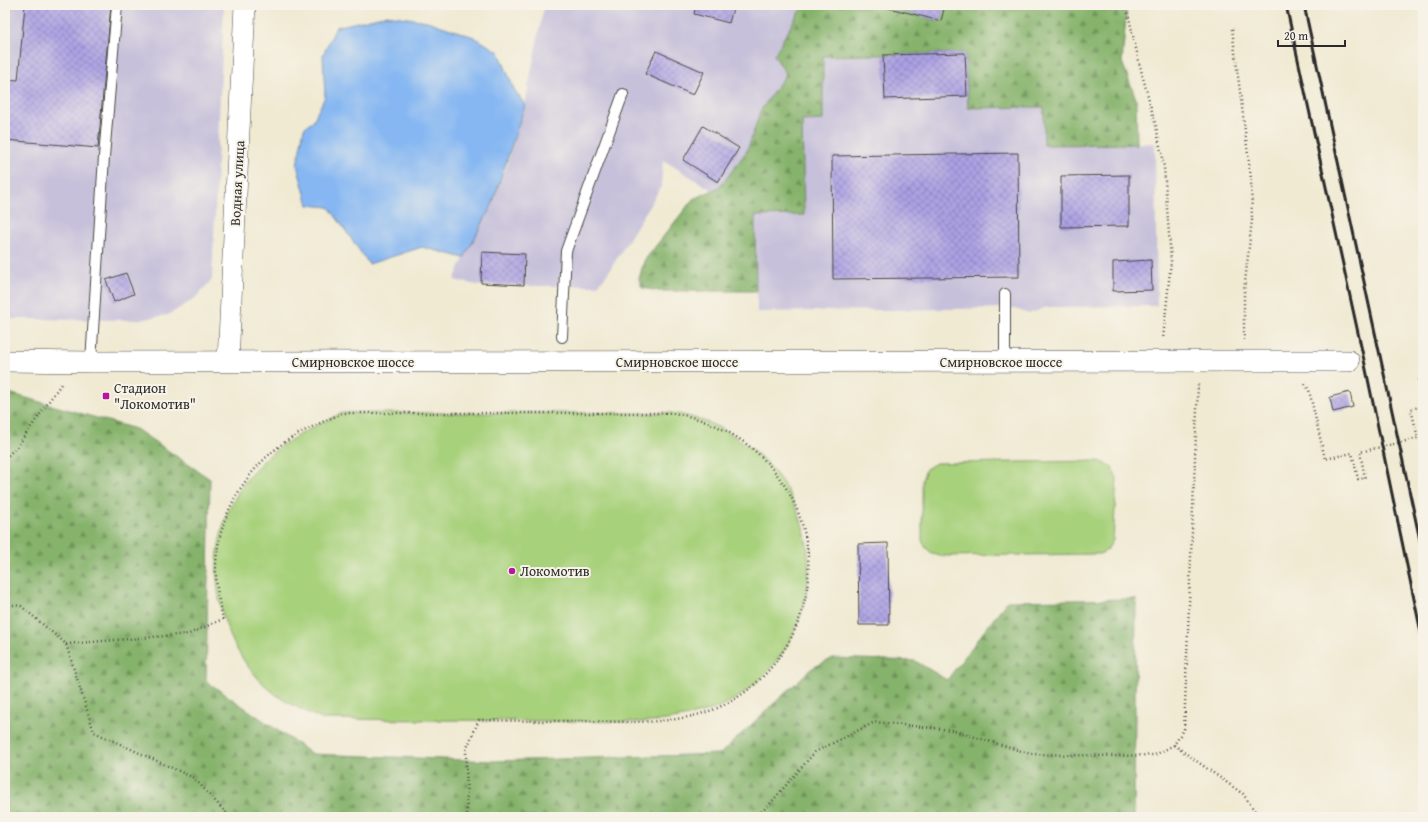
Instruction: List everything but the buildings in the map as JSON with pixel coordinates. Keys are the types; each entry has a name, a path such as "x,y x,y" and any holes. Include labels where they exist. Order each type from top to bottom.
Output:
{"street":[{"name":"Водная улица","path":"228,362 245,5"},
{"name":"Смирновское шоссе","path":"5,361 1349,361"}],"lane":[{"path":"84,362 117,5"},
{"path":"562,337 566,251 622,94"},
{"path":"1004,294 1005,362"}],"path":[{"path":"1126,5 1156,126 1164,167 1171,261 1161,361"},
{"path":"1232,29 1251,178 1252,220 1244,291 1245,361"},
{"path":"756,817 768,806 815,752 875,722 952,730 1030,754 1155,755 1174,745 1184,729 1199,361"},
{"path":"5,458 17,447 84,362"},
{"path":"1302,379 1309,390 1325,459 1352,453 1358,480 1366,478 1360,452 1418,438 1411,409 1419,407 1423,424"},
{"path":"1423,379 1419,379 1423,393"},
{"path":"66,644 189,634 223,619 218,594 216,566 221,532 233,501 251,474 269,454 296,436 342,413 672,413 700,419 723,428 748,444 771,465 788,490 801,518 808,550 808,576 803,609 792,637 773,665 753,686 728,702 701,715 652,722 479,720 466,750 467,817"},
{"path":"5,604 21,606 66,644 94,732 194,778 230,817"},
{"path":"1174,745 1243,794 1259,817"}],"shaded area":[{"path":"5,5 224,5 212,280 193,300 168,315 139,320 5,319"},
{"path":"544,5 803,5 798,13 786,74 761,110 747,151 720,187 712,190 663,160 661,187 606,276 597,286 481,286 454,280 492,205 506,168 525,105"},
{"path":"965,53 967,96 1044,107 1045,145 1155,143 1157,306 1047,307 1029,314 1013,308 757,312 755,216 804,215 802,121 823,120 822,56"}],"green space":[{"path":"803,5 874,5 940,21 945,5 1127,5 1122,62 1136,99 1137,144 1044,145 1044,107 968,108 965,53 823,56 823,120 802,121 804,215 755,216 756,291 659,291 642,288 639,279 644,261 693,199 720,187 747,151 761,110 786,74 774,55"},
{"path":"5,392 136,429 210,479 206,681 312,754 494,761 720,754 811,669 832,658 915,661 947,680 1007,601 1136,599 1134,817 5,817"},
{"name":"Локомотив","path":"342,413 672,413 710,424 744,442 771,468 792,498 804,533 809,569 804,607 788,644 769,670 754,685 728,703 701,713 652,722 322,719 298,708 274,693 252,671 235,646 224,617 218,588 217,557 223,527 234,499 252,473 282,445 305,431"},
{"path":"1099,461 1111,466 1117,478 1113,540 1107,550 1100,554 940,556 929,551 923,543 922,480 926,469 936,463"}],"water":[{"path":"387,15 427,21 474,37 499,52 514,89 525,105 492,205 464,258 422,247 369,264 329,207 308,205 297,165 304,128 313,121 325,97 323,55 336,27"}],"railway":[{"path":"1286,5 1364,360 1423,642"},
{"path":"1304,5 1423,554"}],"place":[{"name":"Стадион \"Локомотив\"","path":"106,396"},
{"name":"Локомотив","path":"512,571"}]}
